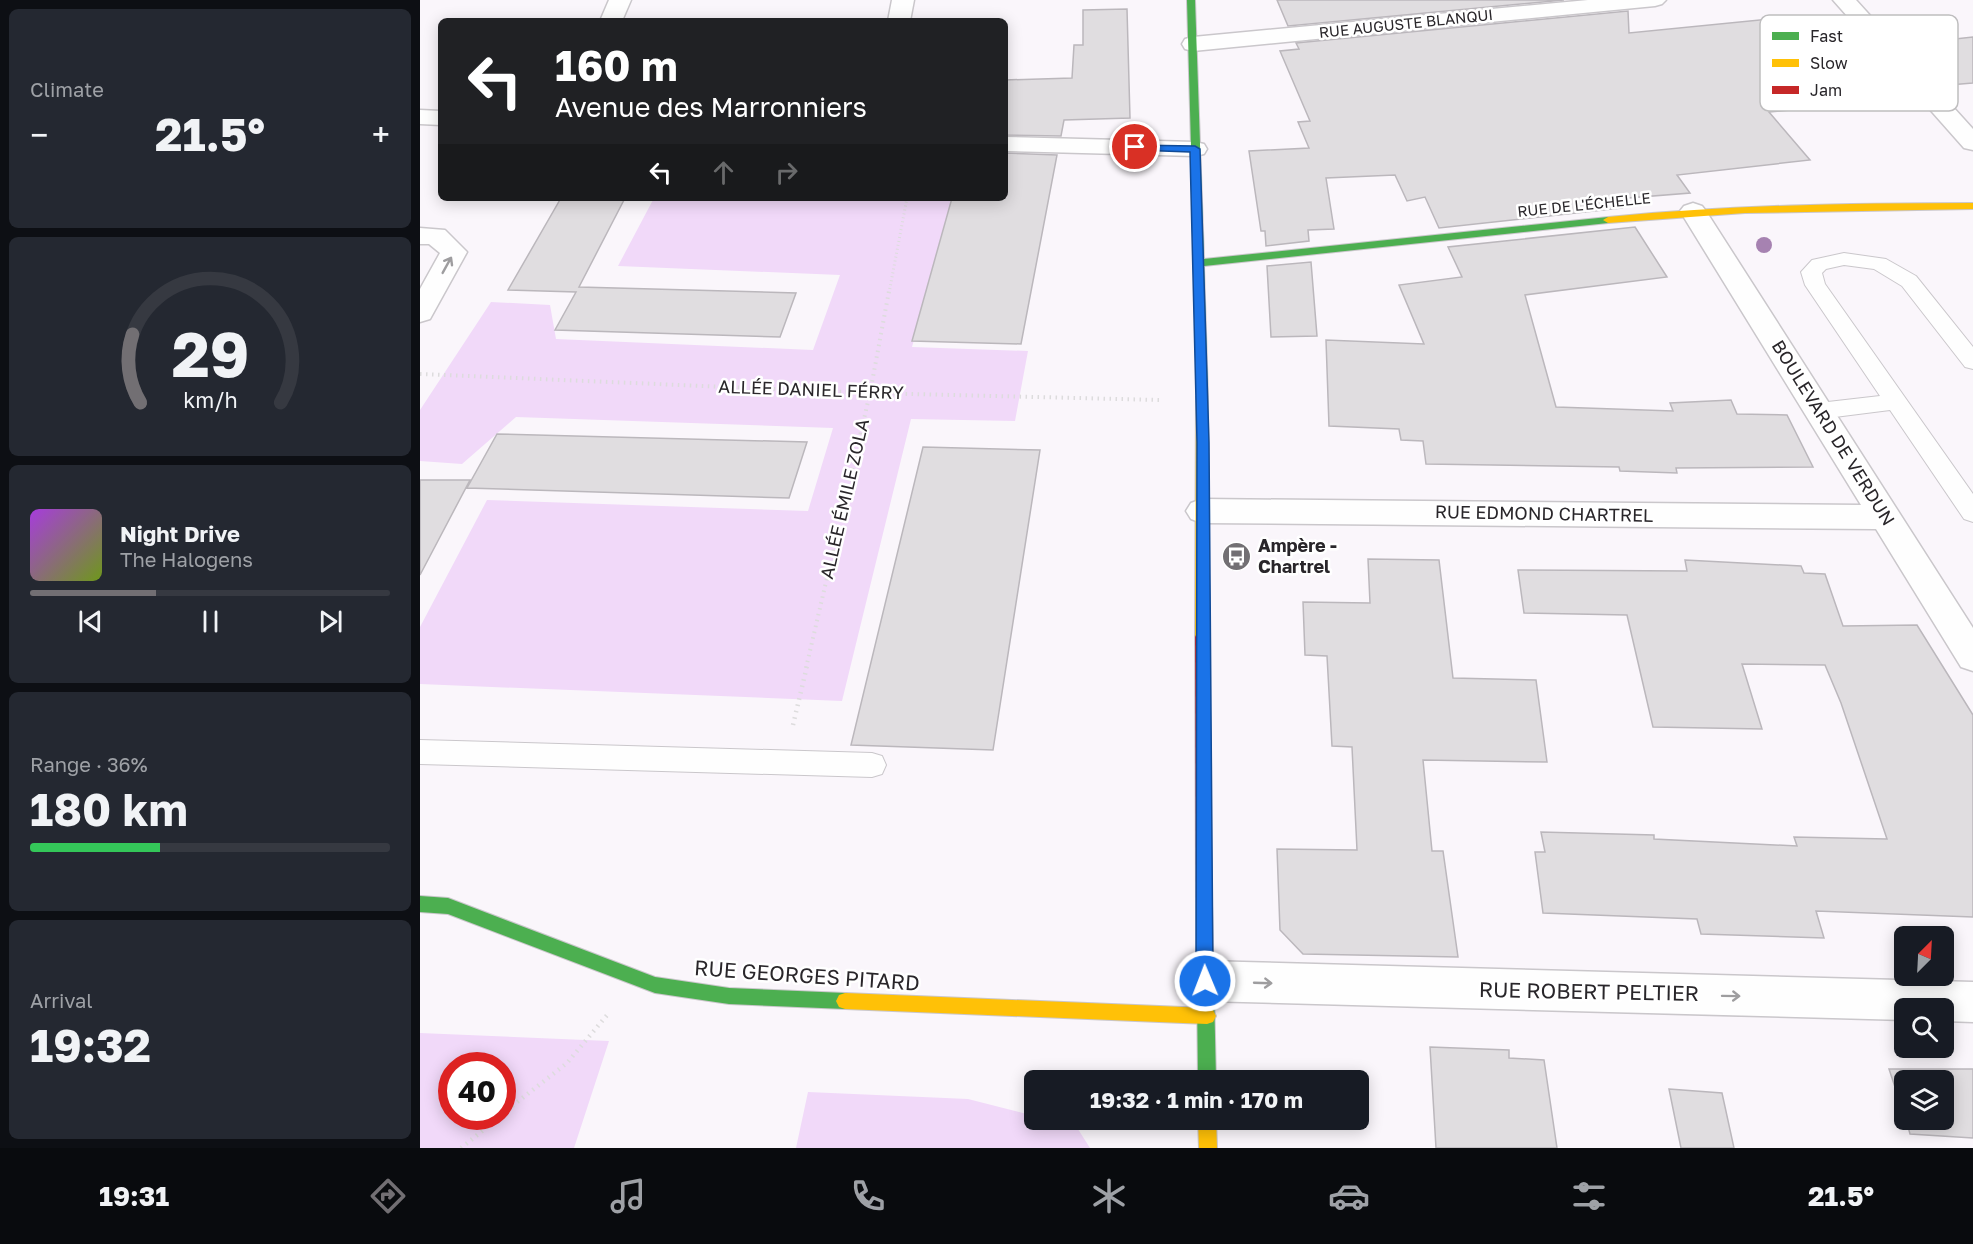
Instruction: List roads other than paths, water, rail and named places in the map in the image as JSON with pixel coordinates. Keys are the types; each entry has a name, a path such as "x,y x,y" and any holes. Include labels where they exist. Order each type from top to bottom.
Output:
{"street":[{"path":"612,18 620,0"},
{"path":"900,18 903,0"},
{"path":"1191,0 1202,401 1207,1070"},
{"name":"RUE AUGUSTE BLANQUI","path":"1193,44 1655,0"},
{"path":"1844,0 1858,15"},
{"path":"1944,111 1973,143"},
{"path":"420,117 438,118"},
{"path":"1008,144 1195,149"},
{"name":"RUE DE L'ÉCHELLE","path":"1199,262 1693,211 1794,206 1973,206"},
{"name":"BOULEVARD DE VERDUN","path":"1693,211 1973,657"},
{"path":"420,236 436,236 454,252 420,314"},
{"name":"RUE EDMOND CHARTREL","path":"1202,511 1886,517"},
{"name":"RUE GEORGES PITARD","path":"420,904 448,906 638,980 655,985 729,996 1206,998"},
{"name":"RUE ROBERT PELTIER","path":"1206,998 1973,1002"},
{"path":"1208,1130 1208,1148"}],"lane":[{"path":"1973,362 1909,281 1879,263 1845,259 1819,264 1811,272 1815,285 1973,513"},
{"path":"1819,411 1896,402"},
{"path":"420,752 872,765"}],"place":[{"name":"Ampère - Chartrel","path":"1237,556"}]}
